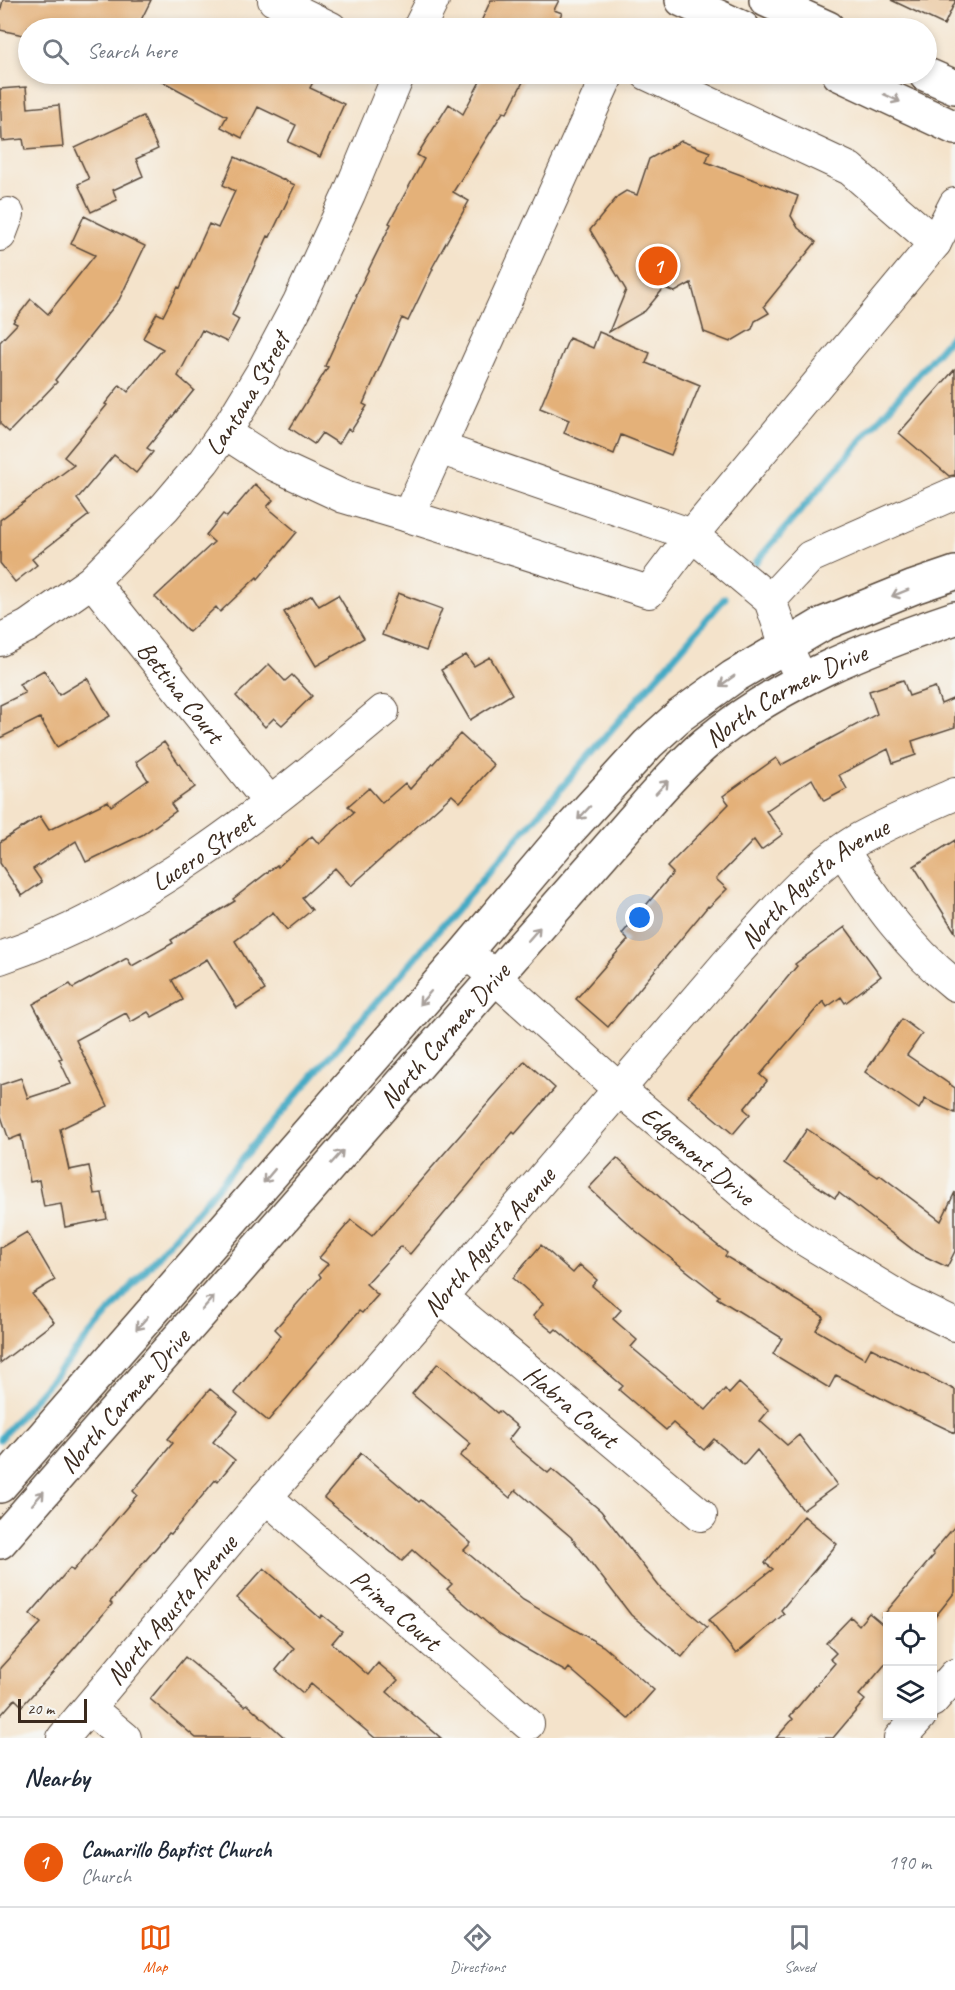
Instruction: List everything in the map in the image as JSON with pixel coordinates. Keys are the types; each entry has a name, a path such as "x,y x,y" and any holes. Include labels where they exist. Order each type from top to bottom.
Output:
{"main road":[{"path":"682,0 721,18"},
{"path":"766,0 806,18"},
{"path":"937,79 955,87"},
{"path":"860,84 955,128"},
{"name":"North Carmen Drive","path":"0,1486 464,954 561,839 648,744 679,716 733,677 823,624 955,573"},
{"name":"North Carmen Drive","path":"0,1542 275,1226 685,763 760,703 802,680 888,641 955,618"}],"street":[{"path":"273,0 310,18"},
{"path":"424,18 432,0"},
{"name":"Lantana Street","path":"0,640 28,626 92,581 165,507 204,461 262,372 299,302 349,194 395,84"},
{"path":"408,516 603,84"},
{"path":"669,84 850,169 934,243"},
{"path":"224,432 275,465 334,492 649,592 692,535 934,243 955,204"},
{"path":"439,448 692,535 770,600 786,646 802,680"},
{"path":"770,600 810,557 955,493"},
{"name":"Bettina Court","path":"92,581 270,803"},
{"name":"Lucero Street","path":"0,958 59,934 140,892 270,803 383,711"},
{"name":"North Agusta Avenue","path":"63,1738 266,1497 763,924 806,880 859,840 955,794"},
{"path":"843,851 868,890 896,926 955,985"},
{"name":"Edgemont Drive","path":"464,954 495,978 620,1090 762,1209 801,1238 904,1300 955,1325"},
{"name":"Habra Court","path":"441,1297 701,1515"},
{"name":"Prima Court","path":"266,1497 528,1724"},
{"path":"937,1696 955,1675"},
{"path":"89,1708 125,1738"},
{"path":"900,1738 916,1720"}],"building":[{"path":"3,0 151,0 142,18 18,18 18,34 0,30"},
{"path":"491,0 559,0 554,10 562,13 559,18 483,18"},
{"path":"891,0 955,0 944,25 937,22 937,18 929,18"},
{"path":"168,84 312,84 310,88 344,104 320,157 288,142 296,125 258,107 242,138 221,127 227,116"},
{"path":"479,84 522,84 507,113 503,112 453,192 469,201 432,268 408,321 402,318 363,404 367,406 351,431 348,429 339,444 322,433 314,444 290,428 328,367 325,366 356,295 391,224 389,223 424,159 417,155 449,104 463,114"},
{"path":"26,87 28,108 59,105 63,147 25,150 23,139 2,141 0,89"},
{"path":"143,116 158,149 136,159 143,176 113,190 117,200 91,212 78,184 89,179 75,148"},
{"path":"681,141 710,152 706,162 798,196 791,216 798,228 816,242 764,306 769,313 755,321 752,329 730,342 704,332 691,283 675,292 664,288 645,311 609,332 626,290 590,230 618,196 626,191 637,195 649,159"},
{"path":"235,157 295,185 270,237 268,236 232,315 239,319 227,342 202,330 178,376 194,390 147,448 153,452 136,473 114,455 77,499 89,515 32,559 37,565 15,582 0,563 0,520 74,465 64,457 107,405 105,404 120,385 128,392 163,349 143,338 157,313 163,316 178,287 180,288 209,224 218,228 235,191 223,185"},
{"path":"84,216 145,246 119,300 55,380 57,382 9,432 0,424 0,342 17,324 13,322 31,299 48,314 95,255 71,244"},
{"path":"599,332 650,353 646,363 700,385 671,455 621,435 614,454 564,433 569,420 540,408 569,338 593,348"},
{"path":"955,369 955,475 949,476 899,433"},
{"path":"255,484 273,500 267,507 297,532 258,579 257,577 220,612 216,607 189,632 155,597 214,542 206,535 223,514 227,517"},
{"path":"398,593 442,609 426,651 382,635"},
{"path":"312,595 319,606 338,595 364,638 316,666 284,612"},
{"path":"466,655 474,666 490,657 512,694 470,720 441,670"},
{"path":"269,664 285,681 292,675 312,696 282,725 274,718 265,727 236,696"},
{"path":"44,670 59,695 87,678 110,716 57,747 40,718 0,738 0,705 25,693 19,684"},
{"path":"903,680 909,696 935,687 941,704 955,698 955,727 912,741 916,755 893,763 888,749 839,775 847,789 824,801 812,779 766,811 783,834 761,850 754,840 716,879 727,889 708,906 608,1027 576,999 628,940 622,934 673,873 667,867 729,804 723,796 776,758 781,765 877,714 869,691"},
{"path":"460,734 494,765 460,802 452,795 351,886 335,868 302,898 312,910 287,930 273,912 235,941 265,990 237,1008 207,959 172,980 183,1000 152,1017 148,1012 131,1022 126,1013 76,1040 108,1106 60,1129 69,1170 89,1166 94,1194 102,1193 107,1219 65,1227 61,1204 44,1207 39,1180 30,1182 21,1135 9,1140 0,1113 0,1085 21,1078 28,1098 71,1084 59,1059 62,1058 33,1004 70,984 73,988 127,958 132,966 173,943 171,940 235,901 233,899 277,865 278,867 312,836 319,844 354,812 348,806 369,788 382,803 405,783 410,789"},
{"path":"164,742 195,787 171,804 176,811 142,835 86,862 76,841 33,869 42,882 22,896 0,863 0,842 40,816 49,830 108,801 111,806 148,780 136,762"},
{"path":"955,840 955,932 914,866"},
{"path":"845,927 881,976 845,1003 841,997 827,1007 823,1001 760,1075 767,1081 744,1109 750,1114 733,1134 688,1096 797,966 795,964"},
{"path":"902,1019 922,1034 907,1055 955,1088 955,1113 925,1099 919,1109 865,1072"},
{"path":"525,1061 555,1088 515,1134 513,1132 410,1254 401,1246 366,1284 378,1295 362,1313 359,1311 268,1421 234,1393 281,1335 275,1329 321,1277 319,1274 328,1264 319,1258 351,1220 372,1236"},
{"path":"807,1129 878,1177 880,1175 941,1221 955,1192 955,1251 947,1267 916,1252 839,1193 835,1198 784,1163"},
{"path":"617,1158 678,1214 727,1253 725,1256 824,1317 816,1330 865,1359 871,1348 955,1390 955,1433 836,1375 829,1388 773,1354 782,1338 717,1298 719,1296 636,1231 589,1188"},
{"path":"27,1232 55,1280 32,1294 54,1322 0,1363 0,1248"},
{"path":"541,1245 573,1273 580,1265 597,1280 592,1286 621,1310 613,1319 637,1340 631,1347 706,1410 725,1389 729,1394 739,1383 769,1410 760,1421 787,1445 799,1435 837,1485 803,1510 757,1450 744,1465 714,1439 704,1450 673,1423 666,1430 619,1390 623,1386 556,1329 553,1332 533,1316 543,1304 513,1278"},
{"path":"438,1363 497,1413 499,1411 518,1427 508,1440 548,1473 552,1469 601,1511 661,1589 707,1627 682,1657 631,1615 571,1537 516,1490 510,1498 460,1456 471,1444 412,1394"},
{"path":"210,1389 238,1412 213,1442 235,1460 218,1481 216,1479 171,1534 169,1533 110,1602 112,1604 22,1706 15,1699 0,1716 0,1668 41,1623 30,1614 70,1568 73,1571 137,1495 133,1491 173,1443 168,1439"},
{"path":"361,1453 471,1543 464,1550 523,1600 603,1646 654,1690 628,1719 569,1668 566,1672 500,1634 447,1589 452,1584 413,1550 402,1561 324,1498"},
{"path":"804,1516 837,1544 781,1610 784,1614 736,1654 709,1620 773,1569 765,1563"},
{"path":"955,1526 955,1592 937,1614 937,1612 886,1612 934,1555 932,1553"},
{"path":"264,1568 320,1618 322,1615 342,1631 332,1643 368,1675 378,1663 398,1680 387,1692 441,1738 375,1738 311,1684 303,1693 276,1670 294,1648 237,1598"},
{"path":"869,1613 883,1625 883,1667 859,1695 865,1700 833,1738 776,1738 793,1719 790,1716 835,1663 830,1659 836,1653 826,1643 851,1617 859,1625"},
{"path":"185,1657 245,1706 247,1704 285,1738 196,1738 150,1699"}],"waterway":[{"path":"756,562 955,332"},
{"path":"0,1439 725,598"}],"place":[{"name":"Camarillo Baptist Church","path":"658,266"}]}
